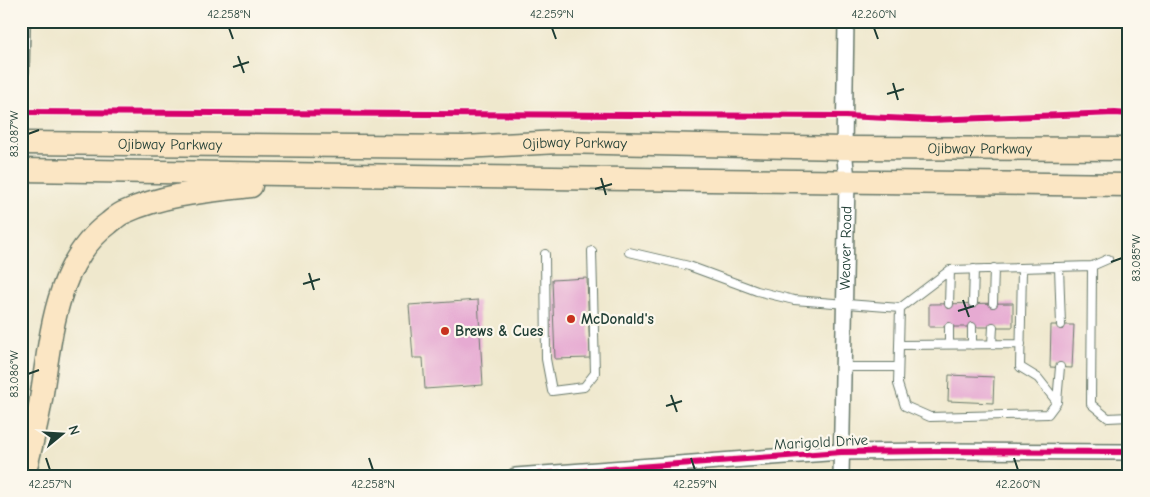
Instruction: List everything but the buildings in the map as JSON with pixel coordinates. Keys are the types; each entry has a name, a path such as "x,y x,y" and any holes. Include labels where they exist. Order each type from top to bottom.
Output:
{"main road":[{"name":"Ojibway Parkway","path":"21,143 464,147 559,142 844,148 1129,149"},
{"name":"Ojibway Parkway","path":"21,170 333,176 847,180 1129,185"},
{"path":"24,476 38,418 56,314 65,281 78,255 99,230 123,213 153,201 184,194 333,176"}],"street":[{"path":"21,71 22,21"},
{"name":"Weaver Road","path":"841,476 847,180 844,148 846,21"},
{"name":"Marigold Drive","path":"515,476 842,452 1129,452"}],"lane":[{"path":"545,254 546,359 552,390 584,387 596,373 592,251"},
{"path":"629,252 689,266 757,291 794,300 900,308 950,270 1092,266 1108,259"},
{"path":"1092,266 1091,404 1108,418 1129,417"},
{"path":"1060,267 1061,325"},
{"path":"993,303 994,268"},
{"path":"973,303 974,269"},
{"path":"1022,269 1020,367 1038,378 1057,402"},
{"path":"949,304 950,270"},
{"path":"900,308 898,384 905,406 930,417 1048,414 1057,402 1060,367"},
{"path":"949,327 949,344"},
{"path":"972,327 972,345"},
{"path":"992,327 992,344"},
{"path":"899,344 1021,344"},
{"path":"843,367 898,367"}],"cycle path":[{"path":"21,112 845,116 931,120 1129,114"},
{"path":"515,476 841,452 1129,452"}],"place":[{"name":"McDonald's","path":"571,319"},
{"name":"Brews & Cues","path":"445,331"}]}
